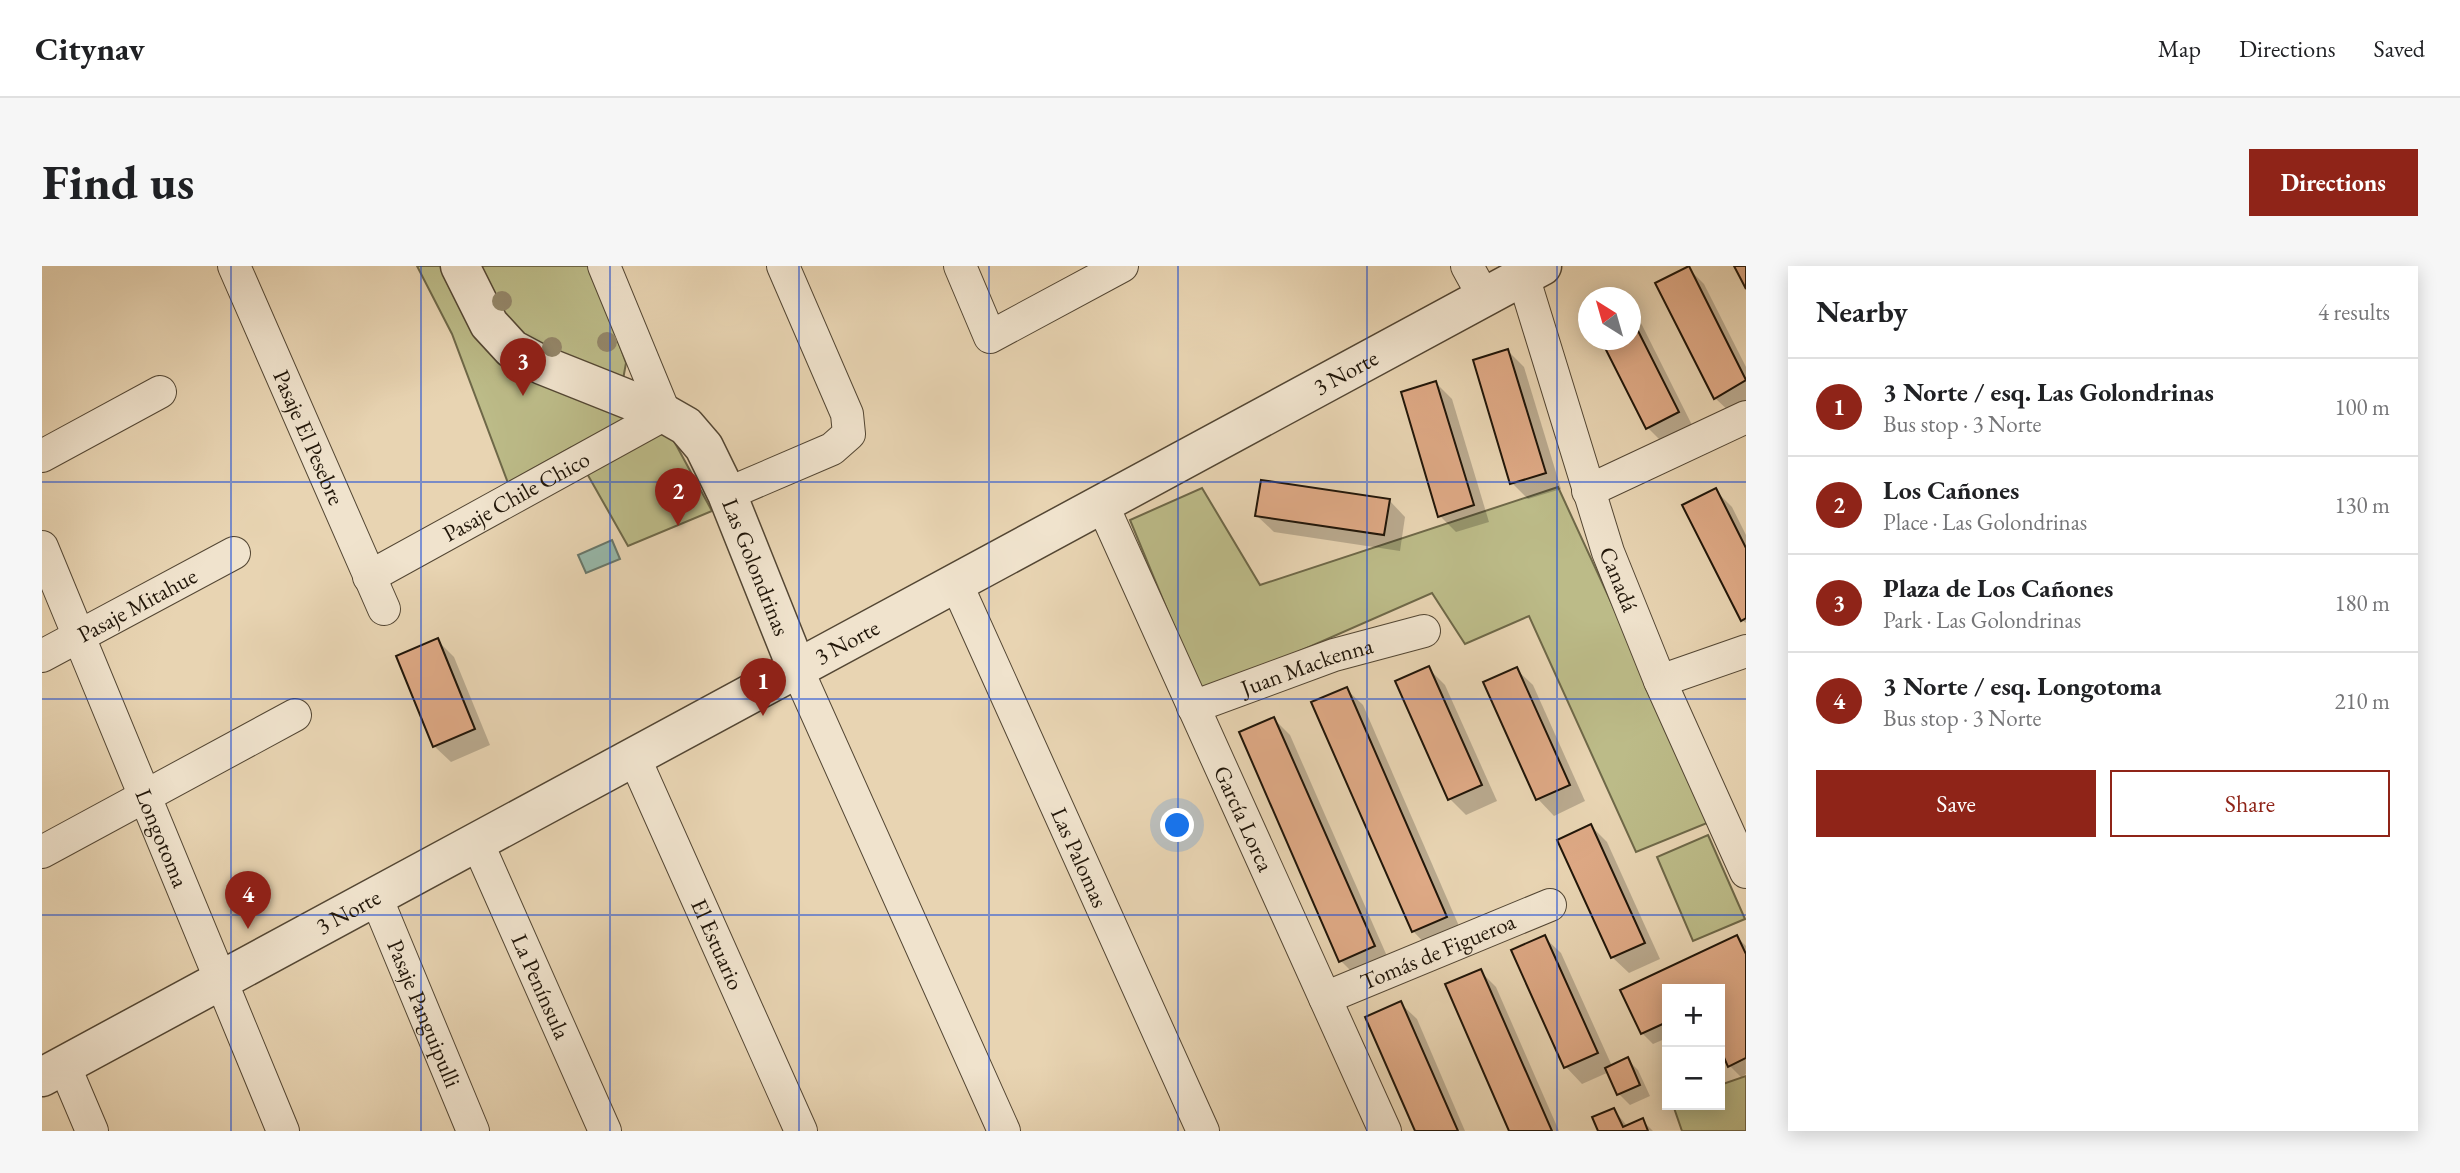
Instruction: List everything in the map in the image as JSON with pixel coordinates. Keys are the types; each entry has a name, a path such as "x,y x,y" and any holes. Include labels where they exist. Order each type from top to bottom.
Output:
{"street":[{"name":"Pasaje El Pesebre","path":"234,266 384,609"},
{"name":"Las Golondrinas","path":"460,266 489,324 512,349 542,365 665,414 686,426 704,447 727,494 797,669 1004,1131"},
{"path":"604,266 665,414"},
{"path":"727,494 832,449 849,434 847,414 783,266"},
{"path":"960,266 990,337 1122,266"},
{"name":"3 Norte","path":"53,1071 1102,504 1476,282 1533,271"},
{"name":"Canadá","path":"1533,271 1587,491 1627,603 1746,872"},
{"path":"42,456 160,392"},
{"name":"Pasaje Chile Chico","path":"369,577 665,414"},
{"path":"1587,491 1746,417"},
{"name":"García Lorca","path":"1102,504 1385,1131"},
{"name":"Longotoma","path":"42,547 283,1131"},
{"name":"Pasaje Mitahue","path":"42,656 234,553"},
{"name":"Las Palomas","path":"956,583 1203,1131"},
{"name":"Juan Mackenna","path":"1193,707 1334,655 1424,631"},
{"path":"1660,681 1746,651"},
{"path":"42,852 295,715"},
{"name":"El Estuario","path":"634,757 801,1131"},
{"name":"La Península","path":"477,842 605,1131"},
{"name":"Pasaje Panguipulli","path":"376,897 473,1131"},
{"name":"Tomás de Figueroa","path":"1325,998 1550,905"},
{"path":"53,1071 92,1131"}],"shaded area":[{"path":"417,266 443,266 475,329 668,430 712,511 628,546 572,447 508,483 452,334"},
{"path":"472,266 591,266 626,363 622,385 530,343 482,290"},
{"path":"1558,487 1712,821 1636,852 1529,616 1465,644 1432,593 1202,694 1130,520 1202,488 1260,585"},
{"path":"612,540 620,559 586,573 578,555"},
{"path":"1708,835 1745,919 1693,941 1657,857"},
{"path":"1746,1076 1746,1131 1682,1131 1675,1110 1725,1110 1725,1083"}],"building":[{"path":"1689,266 1746,380 1714,399 1655,283"},
{"path":"1734,266 1746,266 1746,289"},
{"path":"1641,337 1679,412 1646,429 1606,350 1641,350"},
{"path":"1508,349 1546,473 1510,484 1473,360"},
{"path":"1436,381 1474,505 1438,517 1401,392"},
{"path":"1261,480 1390,499 1384,535 1255,516"},
{"path":"1716,488 1746,548 1746,618 1741,621 1682,505"},
{"path":"438,638 475,729 433,747 396,656"},
{"path":"1429,666 1482,785 1448,800 1395,681"},
{"path":"1517,667 1570,785 1536,800 1483,682"},
{"path":"1347,687 1447,917 1412,932 1311,702"},
{"path":"1274,717 1375,946 1339,962 1239,732"},
{"path":"1591,824 1645,943 1611,958 1557,840"},
{"path":"1545,935 1598,1053 1564,1068 1511,950"},
{"path":"1737,935 1746,954 1746,1058 1728,1067 1725,1060 1725,984 1662,984 1662,1024 1641,1034 1620,990"},
{"path":"1481,969 1552,1131 1509,1131 1445,984"},
{"path":"1401,1001 1458,1131 1415,1131 1365,1017"},
{"path":"1628,1057 1640,1085 1617,1095 1605,1068"},
{"path":"1614,1108 1623,1127 1643,1118 1648,1131 1598,1131 1592,1117"}],"place":[{"name":"Plaza de Los Cañones","path":"523,396"},
{"name":"Los Cañones","path":"678,526"},
{"name":"3 Norte / esq. Las Golondrinas","path":"763,716"},
{"name":"3 Norte / esq. Longotoma","path":"248,929"}]}
